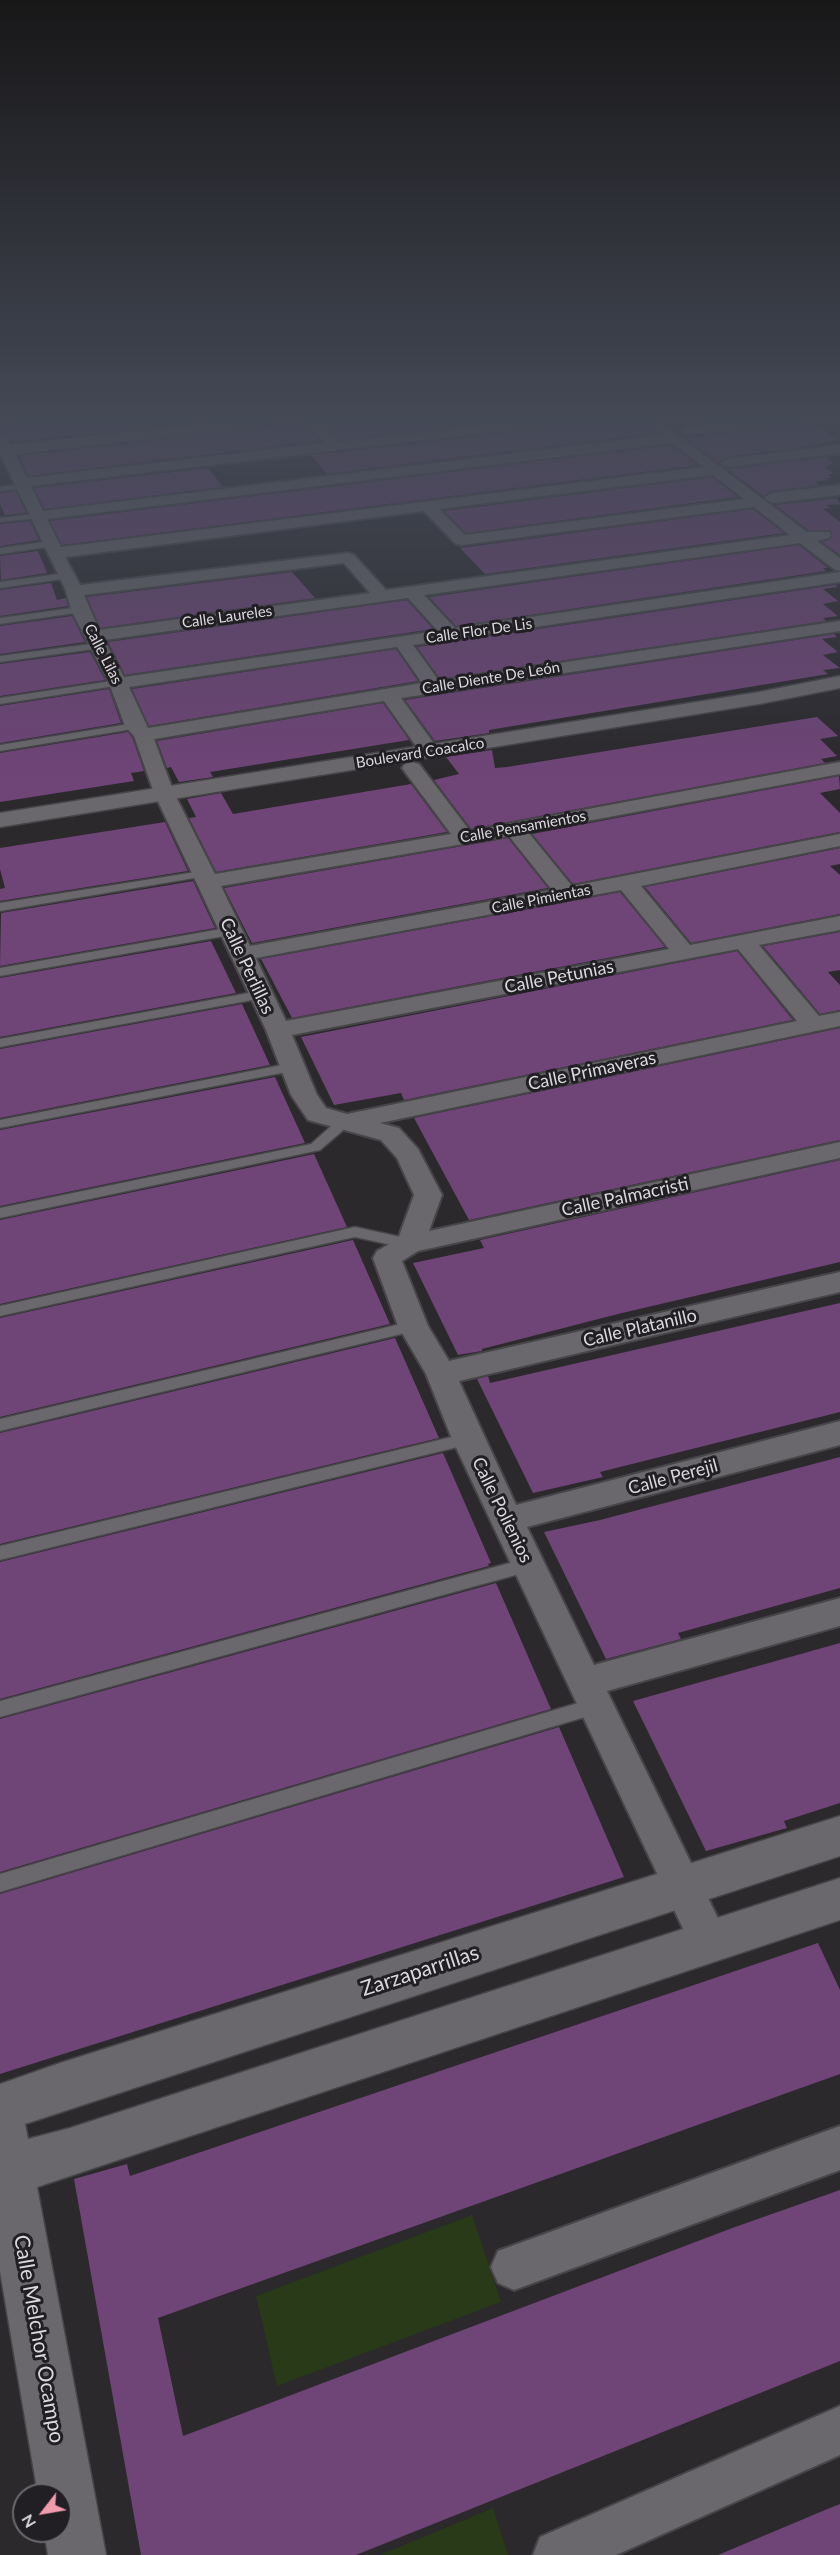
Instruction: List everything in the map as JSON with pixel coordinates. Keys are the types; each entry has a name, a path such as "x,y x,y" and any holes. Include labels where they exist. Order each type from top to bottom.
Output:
{"main road":[{"name":"Boulevard Coacalco","path":"0,836 167,800 430,752 769,697 840,682"},
{"name":"Boulevard Coacalco","path":"0,820 412,768 772,710 840,703"},
{"name":"Zarzaparrillas","path":"0,2109 60,2087 840,1836"},
{"path":"3,2152 70,2153 840,1899"},
{"name":"Calle Melchor Ocampo","path":"3,2152 77,2555"}],"street":[{"name":"Calle Lilas","path":"49,541 80,610 118,683 167,800"},
{"path":"53,549 121,541"},
{"name":"Calle Laureles","path":"96,641 382,596 764,541"},
{"path":"820,541 840,566"},
{"path":"70,584 348,558 382,596"},
{"name":"Calle Flor De Lis","path":"118,683 840,577"},
{"path":"412,592 451,635"},
{"name":"Calle Diente De León","path":"139,730 840,626"},
{"path":"402,642 434,687"},
{"path":"389,694 430,752"},
{"path":"412,768 465,838"},
{"name":"Calle Pensamientos","path":"204,878 465,838 840,768"},
{"name":"Calle Perlillas","path":"167,800 232,931 259,995 278,1030 304,1095 317,1114 344,1123"},
{"path":"514,829 567,894"},
{"name":"Calle Pimientas","path":"242,954 627,883 840,840"},
{"path":"627,883 685,954"},
{"name":"Calle Petunias","path":"278,1030 745,943 840,923"},
{"path":"745,943 814,1025"},
{"name":"Calle Primaveras","path":"344,1123 840,1019"},
{"path":"344,1123 390,1134 410,1155 428,1195 410,1244"},
{"name":"Calle Palmacristi","path":"410,1244 840,1150"},
{"name":"Calle Polienios","path":"410,1244 387,1258 413,1326 441,1374 468,1439 709,1941"},
{"name":"Calle Platanillo","path":"441,1374 840,1282"},
{"name":"Calle Perejil","path":"507,1520 840,1433"},
{"path":"590,1694 840,1612"},
{"path":"514,2267 840,2148"},
{"path":"558,2555 840,2430"}],"lane":[{"path":"0,551 53,549"},
{"path":"0,585 70,584"},
{"path":"0,621 80,610"},
{"path":"0,659 96,641"},
{"path":"0,701 118,683"},
{"path":"0,748 139,730"},
{"path":"0,907 204,878"},
{"path":"0,972 232,931"},
{"path":"0,1043 259,995"},
{"path":"0,1124 292,1066"},
{"path":"0,1213 315,1147 344,1123"},
{"path":"0,1311 355,1232 410,1244"},
{"path":"0,1425 413,1326"},
{"path":"0,1553 468,1439"},
{"path":"0,1709 528,1565"},
{"path":"0,1883 590,1694"}],"green space":[{"path":"472,2215 501,2302 277,2386 256,2296"},
{"path":"493,2508 508,2555 380,2555"}],"building":[{"path":"0,541 31,541 0,546"},
{"path":"60,541 92,541 62,545"},
{"path":"511,541 724,541 485,574 460,548"},
{"path":"840,541 840,555 822,542"},
{"path":"799,545 828,568 823,568 826,571 456,626 429,597"},
{"path":"38,551 47,573 1,580 0,556"},
{"path":"292,572 315,598 100,628 87,597"},
{"path":"51,583 57,600 66,598 68,606 0,616 0,590"},
{"path":"835,585 838,587 823,589 838,601 823,604 838,616 823,618 826,621 440,679 417,647"},
{"path":"407,600 433,629 125,675 108,642"},
{"path":"72,616 85,642 0,654 0,626"},
{"path":"834,634 837,637 822,639 838,652 823,655 840,668 823,670 828,674 489,730 489,733 435,741 405,700"},
{"path":"396,649 418,681 149,726 132,689"},
{"path":"90,652 105,680 0,696 0,664"},
{"path":"109,689 121,723 0,743 0,706"},
{"path":"383,703 409,740 210,772 213,777 179,782 171,767 167,768 157,741"},
{"path":"817,717 838,736 820,739 837,756 821,759 825,763 471,829 434,780 459,774 446,757 492,750 495,768 507,767"},
{"path":"128,732 132,737 144,771 131,773 134,781 0,802 0,753"},
{"path":"839,776 840,789 820,793 840,813 840,832 573,884 532,834"},
{"path":"411,784 447,832 216,872 189,818 196,817 187,799 221,793 233,814"},
{"path":"165,822 188,871 0,901 0,889 5,888 0,869 0,848"},
{"path":"508,838 548,888 252,943 224,888"},
{"path":"840,848 840,864 830,866 840,875 840,914 691,943 645,887"},
{"path":"193,881 215,928 0,966 1,913"},
{"path":"620,892 665,947 292,1018 261,959"},
{"path":"840,932 840,970 828,972 840,985 840,1010 820,1014 763,946"},
{"path":"211,941 236,993 0,1037 0,978"},
{"path":"737,951 793,1020 404,1100 401,1093 334,1105 301,1037"},
{"path":"242,1004 270,1065 0,1118 0,1049"},
{"path":"840,1028 840,1140 469,1220 414,1118"},
{"path":"275,1077 305,1143 0,1206 0,1130"},
{"path":"314,1154 347,1227 0,1304 0,1220"},
{"path":"840,1160 840,1262 618,1314 482,1349 482,1351 458,1355 413,1263 484,1248 480,1240"},
{"path":"353,1240 390,1324 0,1417 0,1318"},
{"path":"840,1303 840,1412 600,1472 603,1477 533,1493 477,1379 488,1376 490,1383"},
{"path":"395,1338 439,1438 0,1544 0,1433"},
{"path":"443,1453 491,1563 488,1564 489,1566 0,1699 0,1562"},
{"path":"840,1457 840,1588 678,1633 681,1639 606,1659 544,1532 600,1520"},
{"path":"496,1583 551,1709 0,1872 0,1719"},
{"path":"840,1643 840,1803 784,1821 787,1828 706,1851 633,1701"},
{"path":"559,1727 624,1877 0,2074 0,1894"},
{"path":"818,1943 840,1990 840,2074 158,2318 183,2436 735,2227 840,2190 840,2361 356,2555 141,2555 74,2179 127,2164 130,2176"},
{"path":"840,2504 840,2555 718,2555 825,2510"}]}
